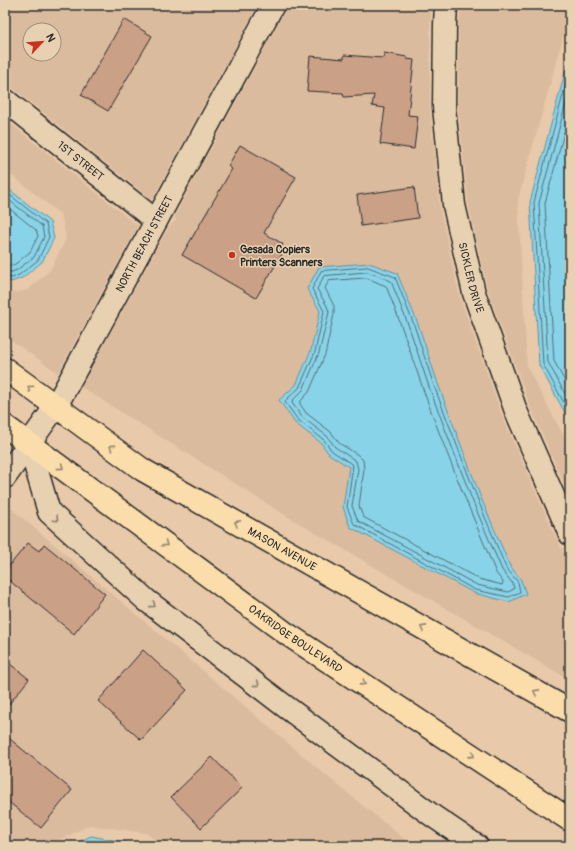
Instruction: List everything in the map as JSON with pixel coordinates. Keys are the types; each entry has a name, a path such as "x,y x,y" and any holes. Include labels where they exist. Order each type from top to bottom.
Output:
{"main road":[{"name":"MASON AVENUE","path":"5,369 143,470 570,711"},
{"path":"5,426 30,444"},
{"name":"OAKRIDGE BOULEVARD","path":"30,444 287,634 570,820"}],"street":[{"name":"NORTH BEACH STREET","path":"5,477 56,406 273,5"},
{"name":"SICKLER DRIVE","path":"446,5 444,25 444,107 454,205 474,292 516,411 570,534"},
{"name":"1ST STREET","path":"5,100 156,221"},
{"path":"30,444 49,512 146,600 282,704 433,816 477,846"}],"shaded area":[{"path":"5,5 258,5 152,200 5,82"},
{"path":"288,5 432,5 430,26 430,110 440,209 460,298 503,418 570,566 570,680 293,520 81,387 168,228 176,220 174,217","holes":["397,273 418,324 438,384 481,498 510,566 521,580 343,507 349,467 329,454 321,443 295,423 279,400 296,386 311,350 320,311 307,289"]},
{"path":"461,5 570,5 570,18 567,23 518,200 527,367 570,448 570,498 530,406 487,288 468,202 458,105 459,24"},
{"path":"5,119 138,226 58,373 5,336 5,292 11,293 28,290 50,270 66,239 62,218 59,213 5,170"},
{"path":"5,503 334,782 413,846 163,846 145,833 90,825 47,846 5,846"}],"water":[{"path":"570,54 570,422 539,365 530,202"},
{"path":"5,186 50,222 54,238 42,262 22,278 11,282 5,279"},
{"path":"369,263 397,273 418,324 438,384 481,498 510,566 521,580 526,594 509,602 474,593 350,527 343,507 349,467 329,454 321,443 295,423 279,400 296,385 311,350 320,311 307,289 319,267"},
{"path":"91,836 141,845 143,846 70,846"}],"building":[{"path":"124,19 152,36 108,111 81,95"},
{"path":"384,53 407,57 407,59 414,60 408,115 418,116 414,149 380,144 385,108 372,106 374,95 344,97 343,93 307,91 310,56 344,59 344,55 383,58"},
{"path":"240,145 296,177 264,233 283,244 279,252 282,254 256,298 182,255 232,169 228,166"},
{"path":"414,187 418,218 361,226 357,195"},
{"path":"28,543 39,551 44,544 105,594 74,634 5,577 5,571"},
{"path":"143,650 187,690 141,740 98,701"},
{"path":"5,660 29,679 5,709"},
{"path":"5,735 72,790 41,828 5,799"},
{"path":"212,757 242,788 201,828 171,797"}],"place":[{"name":"Gesada Copiers Printers Scanners","path":"232,255"}]}
